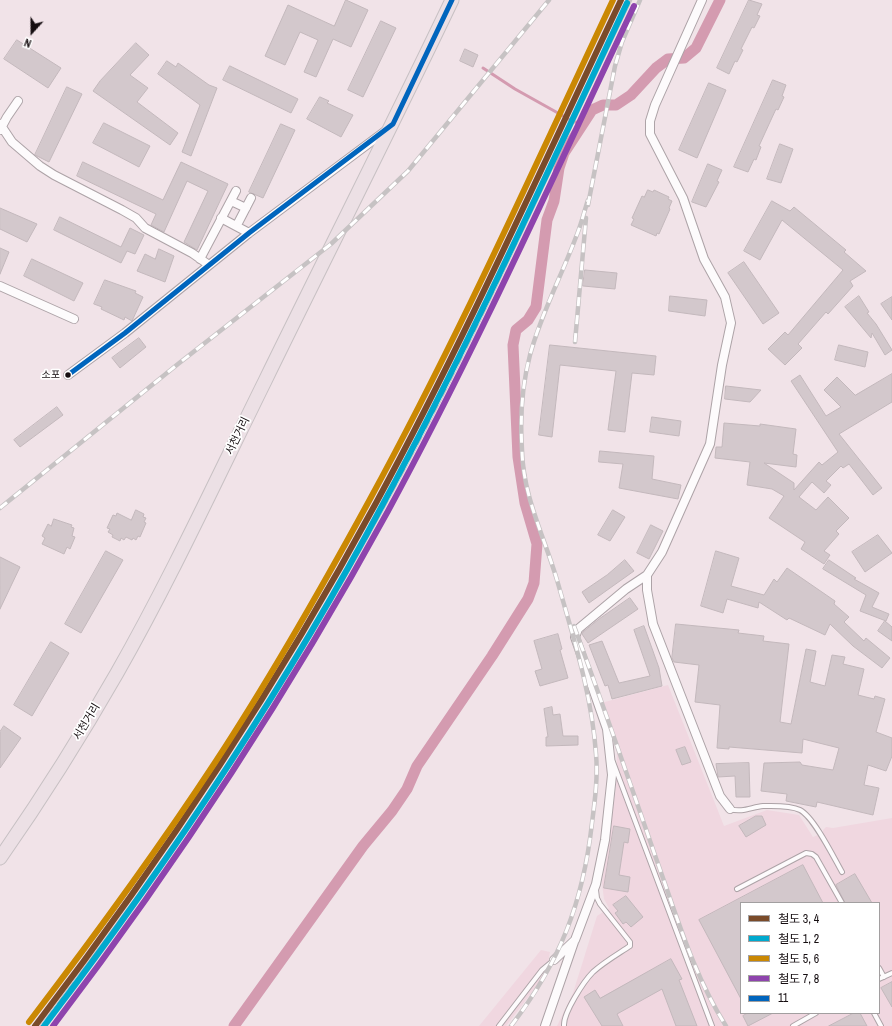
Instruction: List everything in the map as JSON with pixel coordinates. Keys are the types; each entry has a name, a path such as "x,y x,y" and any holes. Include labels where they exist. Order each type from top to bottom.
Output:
{"main road":[{"name":"서천거리","path":"0,858 44,794 117,672 150,612 331,244 393,124 452,0"}],"street":[{"path":"545,1026 596,884 606,840 611,790 612,776 606,729 575,637 578,629 626,589 647,575 662,552 710,444 722,365 731,323 725,298 704,259 683,198 650,134 650,121 655,104 702,0"},
{"path":"18,101 1,127 12,142 54,176 136,218 145,228 200,259 209,266"},
{"path":"68,375 125,332 249,233 393,124"},
{"path":"200,259 236,191"},
{"path":"237,226 251,198"},
{"path":"231,201 246,208"},
{"path":"221,218 249,233"},
{"path":"0,286 74,319"},
{"path":"647,575 647,590 653,624 720,796 730,809"},
{"path":"554,960 575,940"}],"lane":[{"path":"609,750 712,1026"},
{"path":"730,809 737,811 761,806 778,806 801,810 812,821 842,872"},
{"path":"737,889 806,853 812,854 816,857 841,902"},
{"path":"564,1026 567,1013 581,988 593,972 630,946 630,942 596,898 596,884"},
{"path":"498,1026 542,970 554,960"},
{"path":"880,970 884,977"},
{"path":"880,979 892,973"},
{"path":"793,1026 814,1014"},
{"path":"875,1014 881,1026"}],"shaded area":[{"path":"668,685 724,826 767,810 799,815 813,837 823,833 823,830 826,827 833,828 892,818 892,1026 557,1026 573,993 597,916 609,908 604,899 602,883 616,787 617,751 601,703"},
{"path":"541,950 550,952 546,974 506,1026 479,1026"}],"building":[{"path":"346,0 368,10 351,47 333,39 316,77 304,72 318,40 300,32 285,65 265,56 288,5 334,26"},
{"path":"749,0 762,4 757,15 760,16 754,28 752,27 741,49 743,50 737,62 735,61 729,74 717,68"},
{"path":"381,21 396,28 363,97 348,90"},
{"path":"17,40 61,68 48,88 4,59"},
{"path":"136,43 149,55 130,75 148,88 137,102 178,133 170,145 93,91 100,81"},
{"path":"465,49 478,55 473,67 460,61"},
{"path":"167,61 176,67 178,63 209,85 217,88 191,156 182,152 200,105 158,74"},
{"path":"230,66 298,99 291,113 223,80"},
{"path":"773,80 786,85 782,96 784,97 778,110 776,109 759,146 761,147 756,160 754,159 748,172 734,167"},
{"path":"709,83 726,90 697,158 679,150"},
{"path":"67,87 82,94 49,162 35,155"},
{"path":"320,97 329,101 327,103 353,115 341,137 307,119"},
{"path":"104,123 150,146 139,167 93,143"},
{"path":"281,124 295,130 263,198 249,192"},
{"path":"780,144 793,149 781,183 767,179"},
{"path":"83,162 163,200 181,162 228,184 197,250 184,242 208,191 187,181 164,232 151,225 156,214 77,176"},
{"path":"708,164 722,170 717,181 719,182 706,207 692,202"},
{"path":"648,190 653,192 654,190 669,197 668,199 672,201 659,234 657,233 656,236 631,225 634,219 632,218 642,196 644,197"},
{"path":"772,201 790,211 794,207 846,250 844,252 866,271 850,281 853,286 828,314 826,312 798,344 802,348 785,365 768,349 785,332 788,335 843,270 782,220 760,260 744,251"},
{"path":"0,208 37,224 27,242 0,229"},
{"path":"60,217 121,247 130,228 144,235 135,254 127,251 121,263 54,230"},
{"path":"0,248 9,252 0,274"},
{"path":"159,249 174,256 165,282 137,271 145,254 155,259"},
{"path":"32,259 83,283 74,301 24,276"},
{"path":"744,262 779,313 763,324 728,273"},
{"path":"585,270 617,273 615,289 583,286"},
{"path":"105,280 136,291 135,293 143,297 132,321 125,317 124,320 94,304"},
{"path":"670,296 707,300 705,316 669,311"},
{"path":"859,296 869,312 867,313 876,324 892,350 885,355 872,333 871,338 845,307"},
{"path":"892,297 892,320 881,304"},
{"path":"139,338 146,347 120,368 112,358"},
{"path":"550,345 656,356 654,375 632,373 625,432 608,430 616,371 560,365 552,437 539,435"},
{"path":"839,345 868,352 865,367 835,360"},
{"path":"892,374 892,402 839,434 882,488 873,495 849,464 843,468 841,466 826,481 831,485 824,493 812,482 799,497 816,510 828,497 849,518 836,531 839,534 824,551 830,555 824,564 801,549 805,542 769,518 784,496 772,489 747,485 750,462 715,458 716,447 722,447 724,423 760,426 760,424 796,429 793,454 797,455 796,467 764,463 794,483 794,490 819,462 822,465 838,452 791,381 800,375 826,416 841,407 824,390 837,377 855,395"},
{"path":"726,386 761,390 750,402 725,399"},
{"path":"57,407 63,415 20,447 14,440"},
{"path":"652,417 681,421 679,436 650,432"},
{"path":"600,451 654,456 652,479 681,485 678,499 619,488 623,464 599,462"},
{"path":"136,510 144,514 143,517 146,518 144,522 146,523 140,537 138,536 136,540 126,537 124,540 121,538 120,541 112,537 113,535 108,532 110,529 107,528 113,515 116,516 117,513 131,520"},
{"path":"613,510 625,517 610,541 598,535"},
{"path":"54,519 72,525 71,527 74,528 72,536 75,537 70,549 67,547 64,554 42,544 45,538 42,536 48,524 51,526"},
{"path":"651,525 663,531 649,559 637,553"},
{"path":"878,535 892,553 865,572 852,552"},
{"path":"106,551 123,560 81,633 65,624"},
{"path":"716,551 739,558 731,586 764,595 774,579 777,582 787,568 835,601 834,604 849,617 844,622 864,641 866,638 890,658 882,668 853,646 830,624 825,635 789,618 787,620 759,602 758,608 727,599 723,613 701,606"},
{"path":"0,557 20,567 0,609"},
{"path":"625,560 634,571 589,603 582,592 607,575"},
{"path":"829,560 856,578 854,579 879,593 872,607 889,614 886,621 860,611 866,595 823,569"},
{"path":"630,598 638,609 588,643 582,634 583,632"},
{"path":"885,621 892,627 892,641 878,631"},
{"path":"676,624 739,630 738,633 764,636 763,641 789,644 780,722 791,724 806,649 816,651 810,682 825,686 832,655 845,657 843,664 864,669 858,695 874,699 875,696 885,699 876,732 892,738 892,756 886,771 868,765 864,785 879,788 873,815 817,802 816,807 786,801 787,794 761,791 764,763 800,762 802,765 833,770 839,748 803,739 802,753 729,747 729,749 717,748 720,705 695,702 699,665 674,662 672,658"},
{"path":"644,626 659,668 662,686 612,699 608,685 605,686 589,645 602,641 619,683 650,676 634,630"},
{"path":"558,634 562,649 560,650 568,678 540,686 535,671 542,669 534,641"},
{"path":"51,642 69,653 32,716 14,705"},
{"path":"552,707 553,715 560,714 563,736 578,736 578,745 546,746 546,737 548,737 544,709"},
{"path":"4,726 21,738 0,768 0,732"},
{"path":"685,747 691,762 682,765 676,750"},
{"path":"749,763 750,797 736,797 735,776 718,777 716,764"},
{"path":"756,816 762,816 766,825 746,837 739,826"},
{"path":"614,826 630,829 628,843 624,842 619,875 630,877 628,892 604,888"},
{"path":"803,865 822,902 740,902 740,997 699,920"},
{"path":"855,874 871,902 844,902 836,885"},
{"path":"626,896 643,917 631,927 626,922 623,924 615,913 618,911 613,905"},
{"path":"671,959 682,979 679,980 697,1026 676,1026 662,989 617,1014 623,1026 602,1026 584,997 595,990 600,998"},
{"path":"892,982 892,1007 881,988"},
{"path":"746,1014 771,1014 748,1026 743,1016"},
{"path":"852,1014 861,1014 867,1026 829,1026"}],"waterway":[{"path":"234,1026 363,846 392,811 407,789 417,766 492,656 528,599 534,583 537,544 525,503 518,457 513,345 516,330 528,320 536,307 547,220 554,201 559,168 564,153 592,110 603,105 616,105 631,95 656,68 668,59 684,58 696,48 720,0"},
{"path":"483,68 515,89 574,122 584,122"}],"railway":[{"path":"0,508 178,364 331,244 408,171 549,0"},
{"path":"42,1026 123,917 202,806 298,657 363,544 451,377 630,0"},
{"path":"588,205 615,66 622,42 640,0"},
{"path":"511,1026 543,979 556,955 575,906 588,852 595,797 597,771 596,754 594,732 586,688 557,580 535,516 526,484 523,467 521,426 523,390 530,355 545,310 578,232 588,200"},
{"path":"575,342 586,218"},
{"path":"574,626 687,946 695,967 726,1026"}],"transit line":[{"name":"11","path":"68,375 125,333 249,233 393,124 452,0"},
{"path":"29,1022 125,893 194,795 276,665 314,600 402,440 434,378 495,252 613,0"},
{"path":"35,1026 128,900 173,836 258,706 338,572 441,379 621,0"},
{"path":"44,1026 91,964 181,837 266,707 345,572 416,443 447,381 627,3"},
{"path":"53,1026 144,902 188,839 271,710 350,578 388,511 453,387 634,6"}],"place":[{"name":"소포","path":"68,375"}]}
